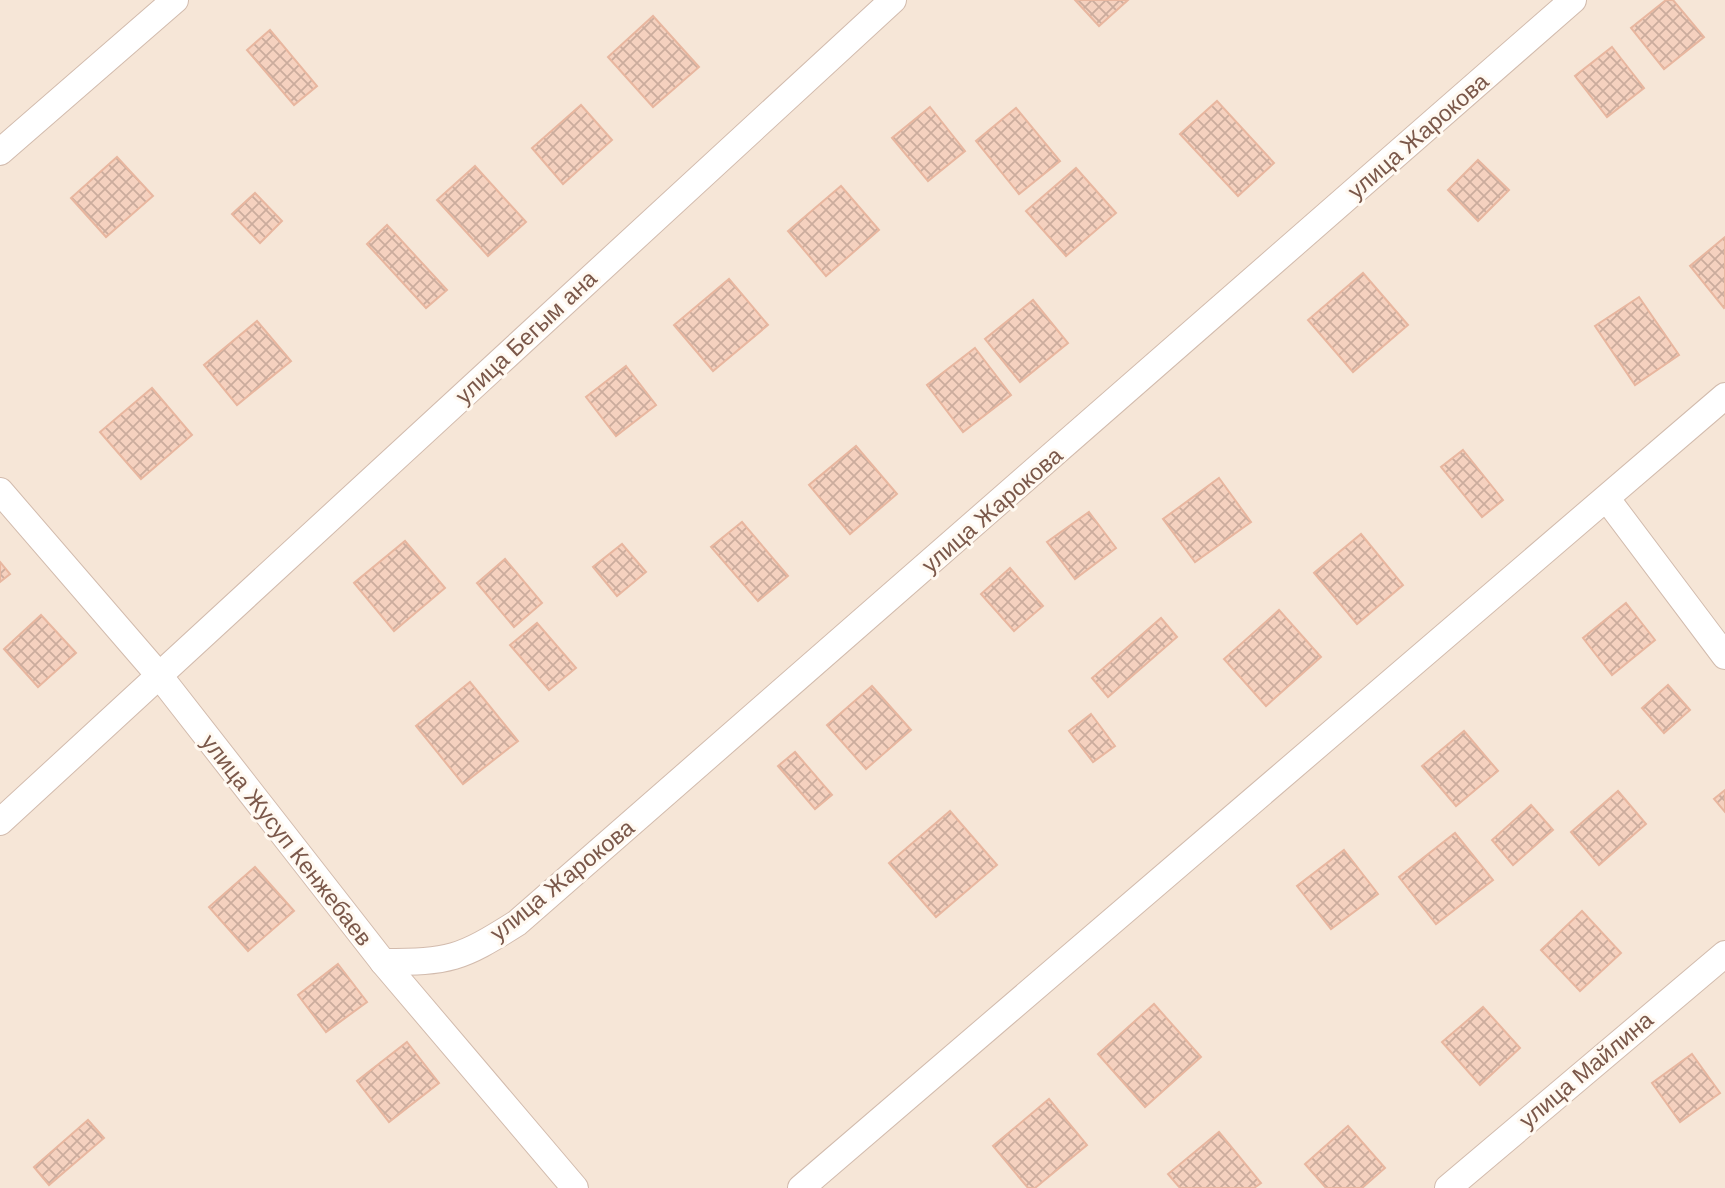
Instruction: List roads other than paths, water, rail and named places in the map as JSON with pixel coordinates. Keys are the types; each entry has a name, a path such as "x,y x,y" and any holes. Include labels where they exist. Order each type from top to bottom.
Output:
{"street":[{"path":"0,152 175,0"},
{"name":"улица Бегым ана","path":"0,822 893,0"},
{"name":"улица Жарокова","path":"383,962 436,962 469,953 517,923 1573,0"},
{"path":"801,1188 1725,396"},
{"name":"улица Жусуп Кенжебаев","path":"0,491 158,674 383,962 575,1188"},
{"path":"1607,499 1725,656"},
{"name":"улица Майлина","path":"1448,1188 1725,954"}]}
